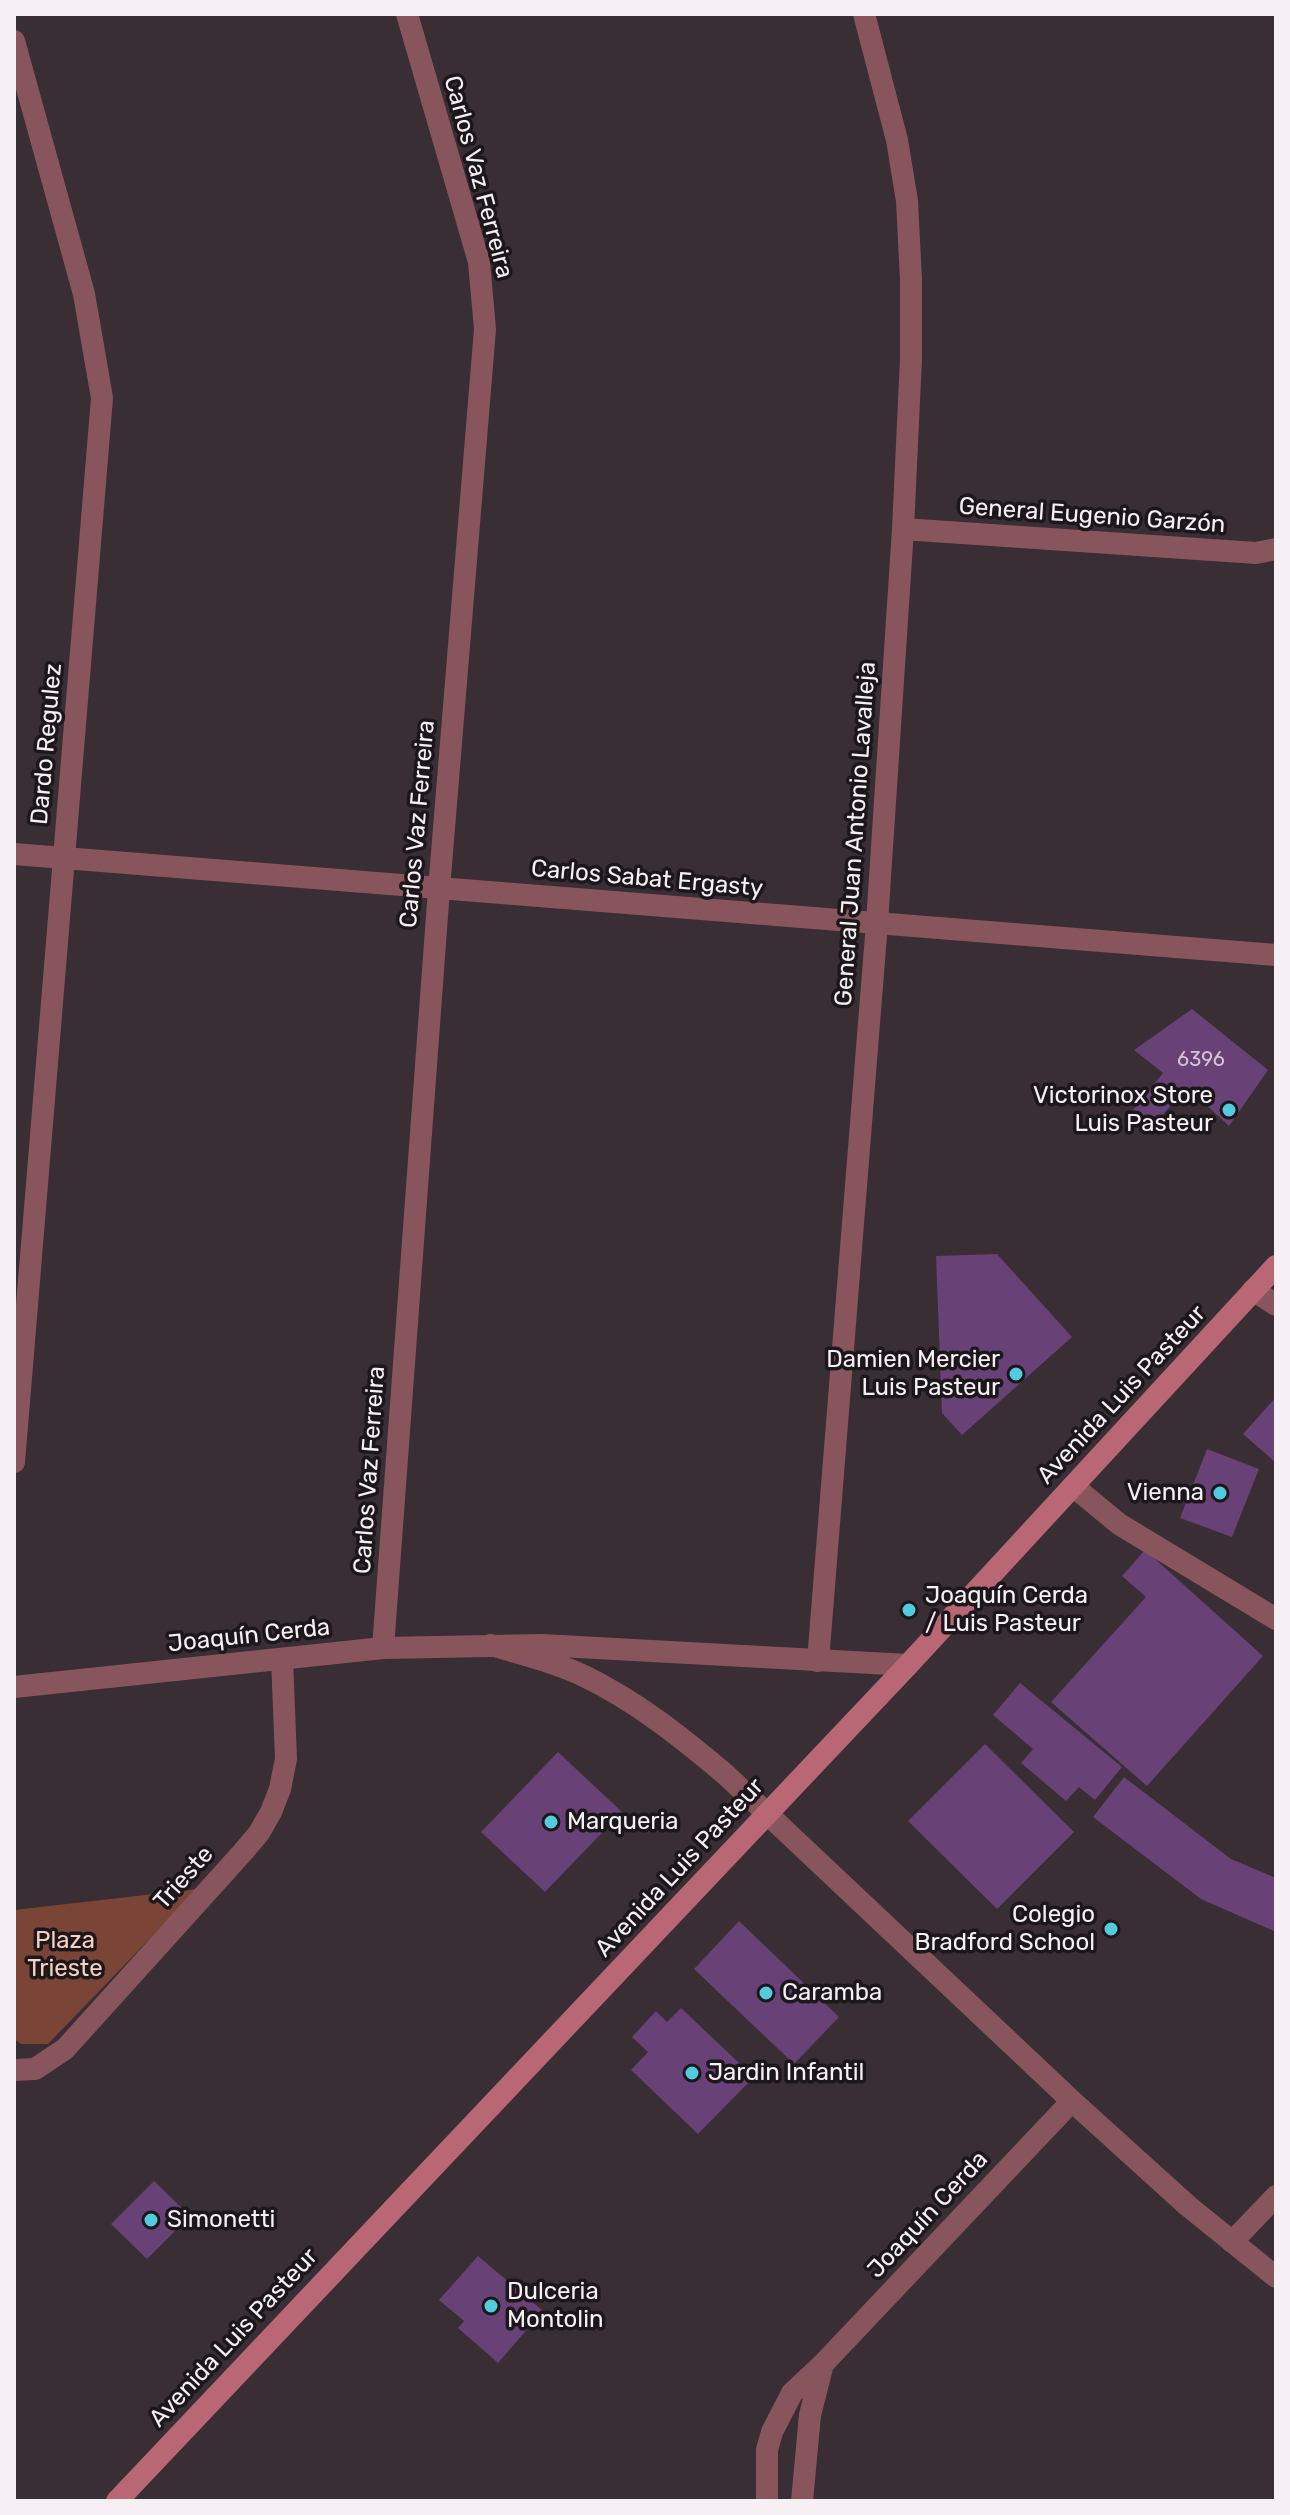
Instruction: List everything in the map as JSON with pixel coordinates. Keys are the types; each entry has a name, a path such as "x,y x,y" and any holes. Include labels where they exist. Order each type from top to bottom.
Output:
{"main road":[{"name":"Avenida Luis Pasteur","path":"117,2501 908,1665 1276,1266"}],"street":[{"name":"Carlos Vaz Ferreira","path":"383,1648 439,889 485,329 479,262 407,14"},
{"name":"General Juan Antonio Lavalleja","path":"818,1661 877,923 911,359 907,201 897,140 864,14"},
{"name":"Dardo Regulez","path":"14,41 84,294 102,398 18,1362 14,1462"},
{"name":"General Eugenio Garzón","path":"903,529 1256,553 1276,549"},
{"name":"Carlos Sabat Ergasty","path":"14,854 1276,955"},
{"path":"1253,1290 1276,1305"},
{"path":"1073,1486 1119,1524 1276,1619"},
{"name":"Joaquín Cerda","path":"491,1645 583,1675 643,1709 725,1774 765,1815 1072,2101 1188,2206 1276,2277"},
{"name":"Joaquín Cerda","path":"14,1687 383,1648 491,1645 582,1646 908,1665"},
{"name":"Trieste","path":"14,2070 35,2069 65,2049 259,1833 280,1789 286,1759 282,1659"},
{"name":"Joaquín Cerda","path":"767,2501 767,2450 772,2432 792,2393 1072,2101"},
{"path":"1232,2242 1276,2196"},
{"name":"Joaquín Cerda","path":"802,2501 810,2415 823,2364"}],"green space":[{"name":"Plaza Trieste","path":"198,1889 48,2044 21,2044 14,2039 14,1910"}],"building":[{"path":"1192,1009 1268,1070 1229,1126 1187,1087 1152,1127 1133,1110 1163,1073 1134,1050"},
{"path":"997,1254 1072,1337 962,1435 942,1413 936,1256"},
{"path":"1276,1397 1276,1463 1243,1434"},
{"name":"Vienna","path":"1207,1449 1259,1469 1232,1537 1180,1518"},
{"path":"1145,1550 1263,1656 1147,1786 1051,1702 1146,1597 1122,1576"},
{"path":"1020,1683 1122,1767 1095,1800 1079,1787 1066,1801 1021,1763 1033,1749 993,1715"},
{"path":"985,1744 1074,1832 997,1909 908,1821"},
{"name":"Marqueria","path":"558,1752 622,1812 545,1892 481,1832"},
{"path":"1124,1777 1231,1859 1276,1878 1276,1932 1201,1899 1093,1817"},
{"name":"Caramba","path":"739,1921 839,2017 794,2064 694,1969"},
{"name":"Jardin Infantil","path":"681,2008 754,2077 698,2134 631,2070 648,2052 632,2037 656,2011 667,2022"},
{"name":"Simonetti","path":"154,2181 190,2216 147,2259 111,2224"},
{"name":"Dulceria Montolin","path":"478,2256 543,2311 498,2363 458,2328 464,2321 439,2300"}],"place":[{"name":"Victorinox Store Luis Pasteur","path":"1229,1110"},
{"name":"Damien Mercier Luis Pasteur","path":"1016,1374"},
{"name":"Vienna","path":"1220,1493"},
{"name":"Joaquín Cerda / Luis Pasteur","path":"909,1610"},
{"name":"Marqueria","path":"551,1822"},
{"name":"Colegio Bradford School","path":"1111,1929"},
{"name":"Caramba","path":"766,1993"},
{"name":"Jardin Infantil","path":"692,2073"},
{"name":"Simonetti","path":"151,2220"},
{"name":"Dulceria Montolin","path":"491,2306"}]}
